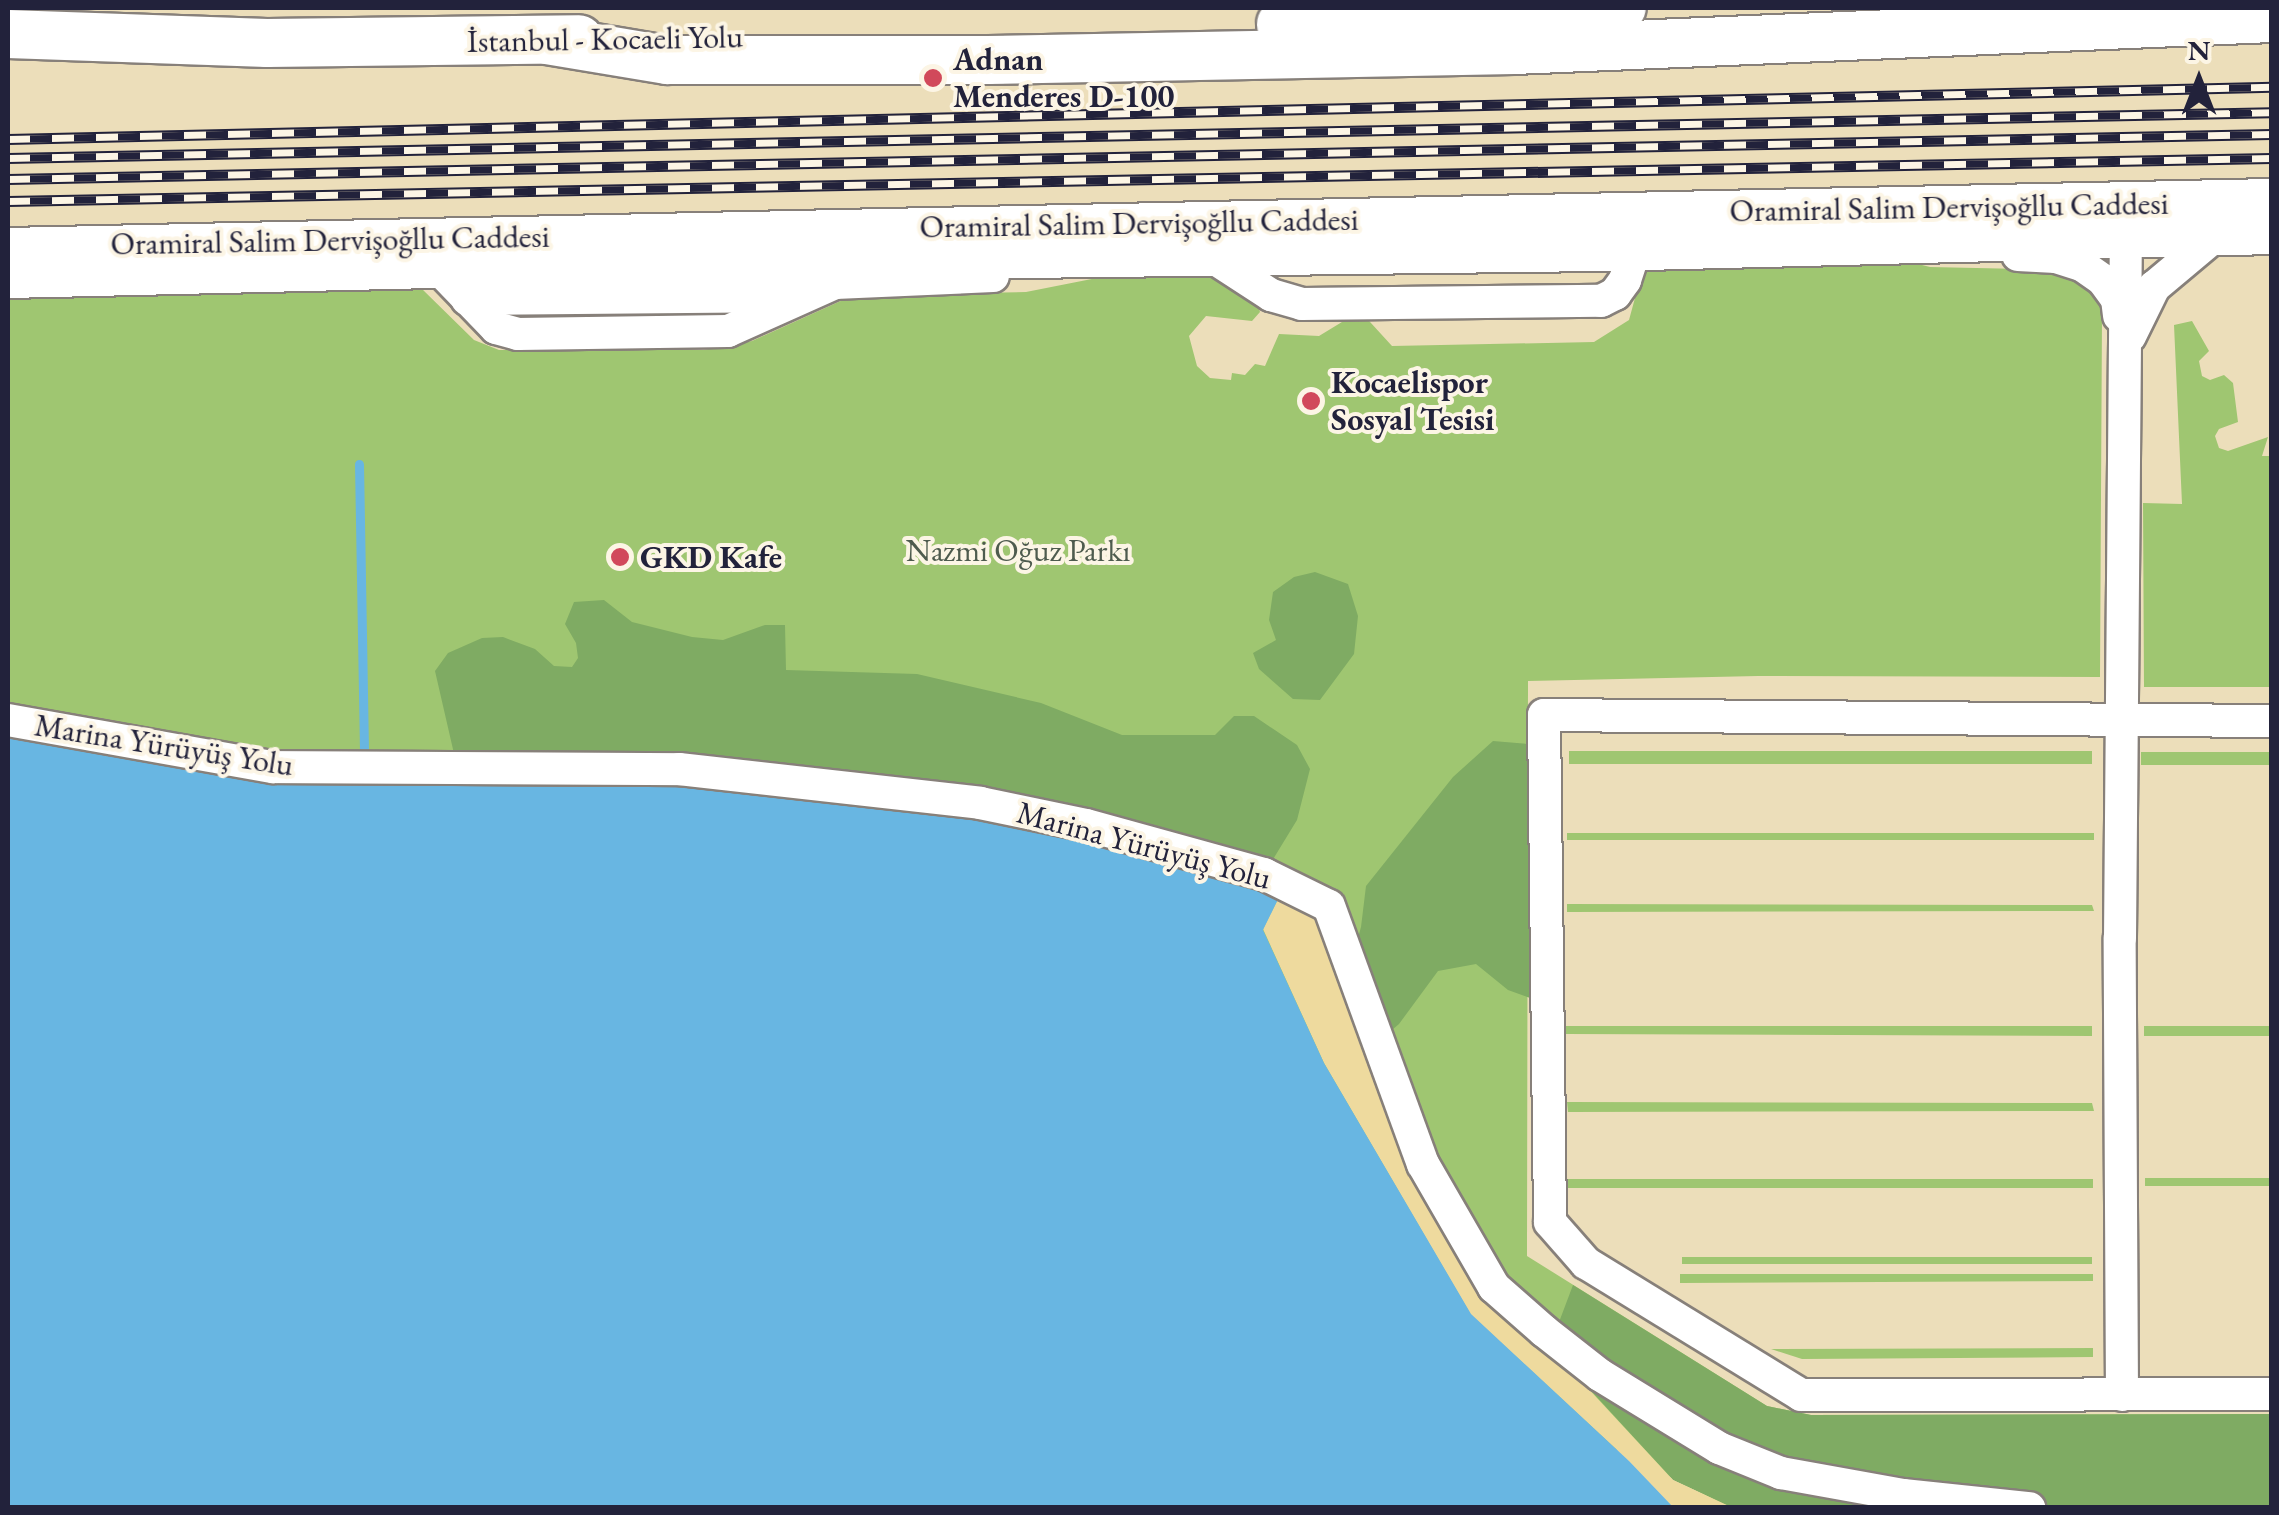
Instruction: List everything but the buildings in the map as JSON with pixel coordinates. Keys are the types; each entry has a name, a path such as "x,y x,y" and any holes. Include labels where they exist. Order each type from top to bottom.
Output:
{"highway":[{"name":"İstanbul - Kocaeli Yolu","path":"21,37 266,44 547,40 1283,24 1622,8"},
{"path":"547,40 667,60 1008,60 1514,50 2272,18"}],"main road":[{"name":"Oramiral Salim Dervişoğllu Caddesi","path":"8,278 1942,242 2272,198"},
{"name":"Oramiral Salim Dervişoğllu Caddesi","path":"8,248 2126,220 2216,235 2272,234"}],"street":[{"path":"2122,1395 2126,220"},
{"path":"2125,350 2154,287 2216,235"},
{"path":"1942,242 2056,258 2083,266 2103,280 2116,299 2125,350"},
{"path":"439,269 496,328 518,334 728,331 835,283 1006,275 1066,258"},
{"path":"2272,721 1544,715 1550,1222 1586,1263 1801,1395 2272,1394"},
{"name":"Marina Yürüyüş Yolu","path":"8,720 274,767 679,768 960,800 1086,825 1264,874 1306,891 1328,906 1423,1164 1494,1287 1544,1331 1600,1375 1719,1448 1781,1473 1904,1495 2030,1508"}],"green space":[{"name":"Nazmi Oğuz Parkı","path":"1898,259 1930,267 2069,270 2098,296 2102,316 2100,677 1758,676 1528,681 1527,1256 1767,1406 1811,1415 2271,1414 2271,1507 1731,1508 273,767 8,720 8,299 422,289 474,340 499,350 703,350 752,341 854,295 1026,292 1117,274 1217,272 1257,301 1260,312 1252,321 1206,316 1189,336 1197,366 1210,378 1231,380 1232,373 1245,375 1255,364 1265,366 1279,334 1319,336 1360,311 1392,346 1594,342 1629,320 1644,265"},
{"path":"2192,321 2209,351 2199,361 2202,376 2210,380 2224,375 2233,383 2238,422 2219,429 2215,436 2219,448 2228,451 2268,437 2262,456 2272,456 2271,687 2144,687 2143,503 2182,504 2174,325"},
{"path":"1315,572 1348,584 1358,616 1354,654 1320,700 1293,699 1259,669 1253,653 1276,640 1269,620 1273,592 1294,577"},
{"path":"604,600 632,622 692,637 723,640 765,625 785,625 786,670 917,674 1041,703 1122,735 1215,735 1234,716 1254,716 1297,745 1310,769 1297,820 1264,874 458,771 435,671 448,653 482,638 503,637 535,649 554,666 572,667 578,658 576,643 565,624 574,602"},
{"path":"1493,741 1528,744 1530,998 1508,990 1476,964 1438,971 1399,1024 1379,1041 1351,963 1366,886 1453,777"},
{"path":"1569,751 2092,751 2092,764 1569,764"},
{"path":"2141,752 2271,752 2271,765 2141,765"},
{"path":"1567,833 2094,833 2094,840 1567,840"},
{"path":"1567,904 2092,905 2094,911 1567,912"},
{"path":"1566,1026 2092,1026 2092,1036 1566,1034"},
{"path":"2144,1026 2271,1026 2271,1036 2144,1036"},
{"path":"1567,1102 2092,1103 2094,1111 1568,1112"},
{"path":"2145,1178 2271,1178 2271,1186 2145,1186"},
{"path":"1564,1179 2093,1179 2093,1188 1564,1188"},
{"path":"1682,1257 2092,1257 2092,1264 1682,1264"},
{"path":"1680,1274 2093,1274 2093,1281 1680,1283"},
{"path":"1573,1285 1767,1406 1811,1415 2271,1414 2271,1507 1731,1507 1673,1480 1550,1346"},
{"path":"2093,1348 2093,1357 1802,1359 1771,1349"}],"sand":[{"path":"1286,883 1305,891 1494,1287 1673,1480 1731,1507 1673,1507 1629,1461 1471,1315 1324,1063 1263,929"}],"water":[{"path":"8,720 178,752 821,784 1286,883 1263,930 1324,1063 1471,1314 1673,1507 8,1507"}],"waterway":[{"path":"359,464 364,761"}],"railway":[{"path":"8,139 2272,87"},
{"path":"8,158 2272,112"},
{"path":"8,179 2272,134"},
{"path":"8,201 2272,158"}],"place":[{"name":"Adnan Menderes D-100","path":"933,78"},
{"name":"Kocaelispor Sosyal Tesisi","path":"1311,401"},
{"name":"GKD Kafe","path":"620,557"}]}
